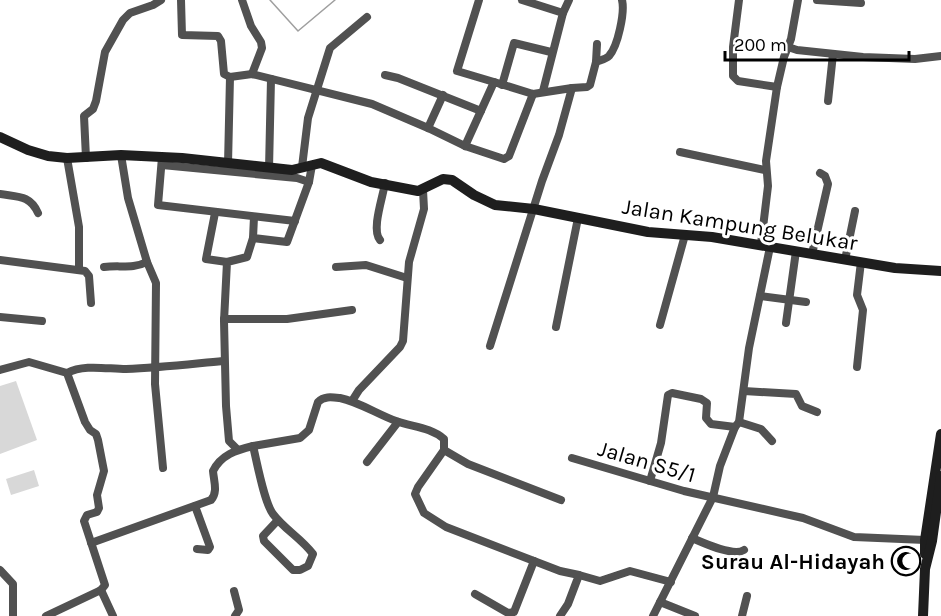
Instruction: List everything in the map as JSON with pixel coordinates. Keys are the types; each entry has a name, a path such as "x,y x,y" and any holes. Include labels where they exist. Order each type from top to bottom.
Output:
{"street":[{"path":"86,158 84,116 93,109 96,101 105,52 125,16 161,0"},
{"path":"181,0 182,35 218,36 221,41 224,74 230,76 252,74 372,104 465,146 504,159 509,156 534,94"},
{"path":"243,0 251,26 262,48 252,74"},
{"path":"479,0 457,71 534,94 587,87 590,85 596,62 597,44"},
{"path":"522,0 563,13"},
{"path":"543,91 568,0"},
{"path":"596,62 609,56 615,46 624,12 622,0"},
{"path":"739,0 733,47 733,76 738,81 777,87"},
{"path":"653,616 713,497 720,466 737,425 760,296 768,186 765,170 780,69 788,47 798,0"},
{"path":"817,0 861,3"},
{"path":"253,238 287,242 309,182 308,118 330,48 367,16"},
{"path":"465,146 481,111 498,83 514,43 552,52"},
{"path":"788,47 833,54 915,59 941,56"},
{"path":"828,101 833,54"},
{"path":"385,75 481,111"},
{"path":"228,164 230,76"},
{"path":"269,169 271,79"},
{"path":"490,346 559,135 572,88"},
{"path":"428,128 443,95"},
{"path":"0,137 48,156 86,158 121,155 297,178 309,182"},
{"path":"680,152 765,170"},
{"path":"121,155 128,198 147,262 156,283 155,384 163,468"},
{"path":"67,158 79,227 79,270"},
{"path":"162,161 292,170 321,163 371,182 423,190 424,205 409,262 403,341 352,401"},
{"path":"162,161 158,205 296,221"},
{"path":"812,254 828,184 825,176 820,173"},
{"name":"Jalan Kampung Belukar","path":"423,190 443,179 452,180 474,195 495,205 534,209 648,232 765,246 895,268 941,271"},
{"path":"380,240 376,227 385,183"},
{"path":"0,194 28,199 38,213"},
{"path":"845,260 855,211"},
{"path":"215,213 206,259 227,262 247,257 253,238 254,217"},
{"path":"556,327 578,218"},
{"path":"660,325 685,235"},
{"path":"786,323 796,251"},
{"path":"0,260 88,273 91,303"},
{"path":"104,267 117,265 135,267 147,262"},
{"path":"227,262 224,361 229,441 237,449"},
{"path":"857,367 863,310 857,295 861,262"},
{"path":"336,267 366,265 407,278"},
{"path":"760,296 806,302"},
{"path":"224,319 287,319 352,310"},
{"path":"0,317 42,321"},
{"path":"0,370 29,362 67,373 96,368 156,367 224,361"},
{"path":"46,616 101,590 105,585 84,521 87,515 97,512 99,508 97,495 104,471 102,458 97,436 85,422 67,373"},
{"path":"744,391 796,394 802,406 817,412"},
{"path":"650,481 661,443 668,395 672,393 700,399 707,403 706,418 711,424 761,429 772,441"},
{"path":"91,543 211,500 215,496 213,471 221,459 237,449 300,438 305,435 318,402 322,398 330,397 352,401 398,422 441,436 445,442 444,450 416,491 416,499 424,513 446,527 560,571 600,581 630,571 671,582"},
{"path":"367,462 398,422"},
{"path":"925,569 932,541 941,434"},
{"path":"253,446 269,508 313,554 308,566 300,570 293,570 264,541 263,536 278,520"},
{"path":"444,450 468,464 561,500"},
{"name":"Jalan S5/1","path":"572,458 650,481 803,518 854,537 924,540"},
{"path":"923,616 924,540 938,482"},
{"path":"195,506 210,548 208,550 197,549"},
{"path":"692,538 737,553 744,550"},
{"path":"475,594 508,613 514,612 534,561"},
{"path":"0,570 13,585 13,616"},
{"path":"560,616 568,604 579,575"},
{"path":"101,590 113,616"},
{"path":"234,591 239,610 235,616"},
{"path":"742,616 747,596"},
{"path":"660,602 695,616"}],"shaded area":[{"path":"16,381 37,440 0,454 0,386"},
{"path":"34,470 39,486 11,495 6,479"}],"waterway":[{"path":"270,0 298,31 335,0"}],"place":[{"name":"Surau Al-Hidayah","path":"906,561"}]}
